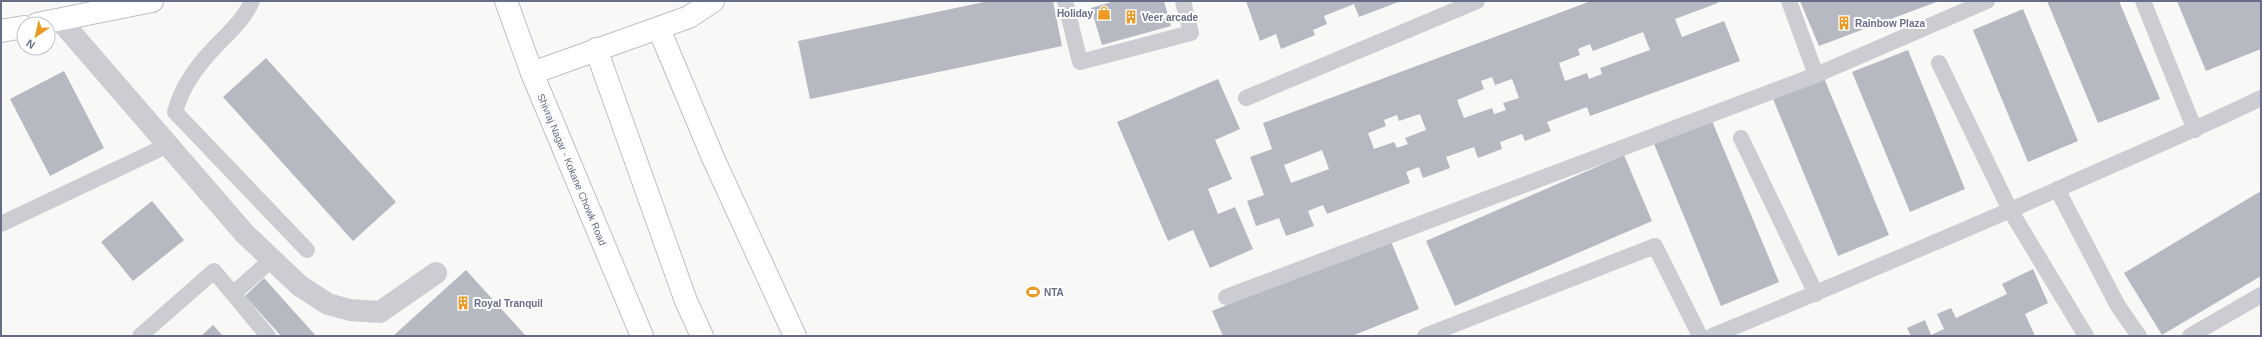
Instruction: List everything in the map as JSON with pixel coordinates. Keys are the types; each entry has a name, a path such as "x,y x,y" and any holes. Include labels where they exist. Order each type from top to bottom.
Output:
{"street":[{"path":"56,21 152,1"},
{"name":"Shivraj Nagar - Kokane Chowk Road","path":"506,1 532,73 642,336"},
{"path":"532,73 596,49 659,29 689,17 713,1"},
{"path":"60,20 245,234 300,286 328,304 350,310 380,312 436,273"},
{"path":"1,31 16,28"},
{"path":"659,29 714,160 795,336"},
{"path":"596,49 686,301 702,336"}],"lane":[{"path":"252,1 247,13 198,67 179,97 175,112 307,250"},
{"path":"1064,1 1080,62 1191,33 1183,1"},
{"path":"1246,98 1477,1"},
{"path":"1789,1 1816,75"},
{"path":"1226,297 1816,75 1986,1"},
{"path":"2143,1 2195,130"},
{"path":"1939,63 2010,210 2086,336"},
{"path":"1712,336 1816,294 2195,130 2261,98"},
{"path":"1741,138 1816,294"},
{"path":"1,224 168,145"},
{"path":"2057,189 2118,306 2139,336"},
{"path":"1425,336 1655,246 1700,336"},
{"path":"233,294 271,260"},
{"path":"140,336 214,271 268,336"},
{"path":"2190,336 2261,295"}],"building":[{"path":"989,1 1053,1 1062,46 810,99 798,41"},
{"name":"Veer arcade","path":"1115,1 1164,1 1171,26 1102,45 1091,8"},
{"path":"1246,1 1401,1 1359,17 1354,4 1324,16 1327,24 1313,30 1315,35 1281,49 1276,34 1260,41"},
{"path":"1591,1 1717,1 1718,3 1675,19 1682,37 1724,21 1740,61 1590,116 1587,107 1547,122 1551,131 1525,141 1522,134 1500,142 1502,149 1478,158 1474,147 1446,157 1450,168 1423,178 1419,167 1406,172 1410,183 1327,214 1323,205 1308,211 1314,226 1286,236 1279,218 1256,226 1247,201 1264,195 1250,157 1272,149 1263,123","holes":["1643,32 1650,50 1600,68 1602,74 1589,79 1587,73 1565,81 1559,63 1580,55 1578,49 1590,44 1593,51","1492,77 1495,85 1512,79 1519,98 1503,103 1506,110 1494,114 1492,108 1464,118 1457,100 1484,89 1481,81","1420,114 1426,130 1405,138 1408,144 1397,148 1394,142 1374,149 1368,133 1386,126 1384,120 1397,115 1399,121","1322,150 1329,169 1291,183 1284,165"]},
{"name":"Rainbow Plaza","path":"1800,1 1939,1 1819,46"},
{"path":"2047,1 2119,1 2160,99 2098,123"},
{"path":"2177,1 2259,1 2261,5 2261,49 2206,71"},
{"path":"2023,9 2078,141 2028,162 1973,30"},
{"path":"1908,50 1965,189 1910,212 1852,72"},
{"path":"266,58 396,202 353,241 223,97"},
{"path":"64,71 104,148 50,176 10,99"},
{"path":"1824,78 1889,235 1838,256 1773,99"},
{"path":"1218,79 1240,129 1215,140 1232,179 1208,189 1218,214 1235,207 1253,249 1210,268 1193,230 1168,241 1117,122"},
{"path":"1712,121 1779,282 1721,306 1654,144"},
{"path":"1624,155 1652,221 1455,306 1426,241"},
{"path":"2261,191 2261,276 2162,335 2124,273"},
{"path":"152,201 184,240 133,281 101,242"},
{"path":"1390,239 1419,309 1352,336 1223,336 1212,311"},
{"path":"2033,269 2048,303 2025,314 2035,336 1911,336 1907,328 1925,320 1931,335 1944,329 1937,314 1951,308 1956,318 2007,294 2002,284"},
{"name":"Royal Tranquil","path":"466,270 526,336 393,336"},
{"path":"264,278 316,336 281,336 245,296"},
{"path":"213,325 223,336 201,336"}],"place":[{"name":"Holiday","path":"1104,13"},
{"name":"Veer arcade","path":"1131,17"},
{"name":"Rainbow Plaza","path":"1844,23"},
{"name":"NTA","path":"1033,292"},
{"name":"Royal Tranquil","path":"463,303"}]}
